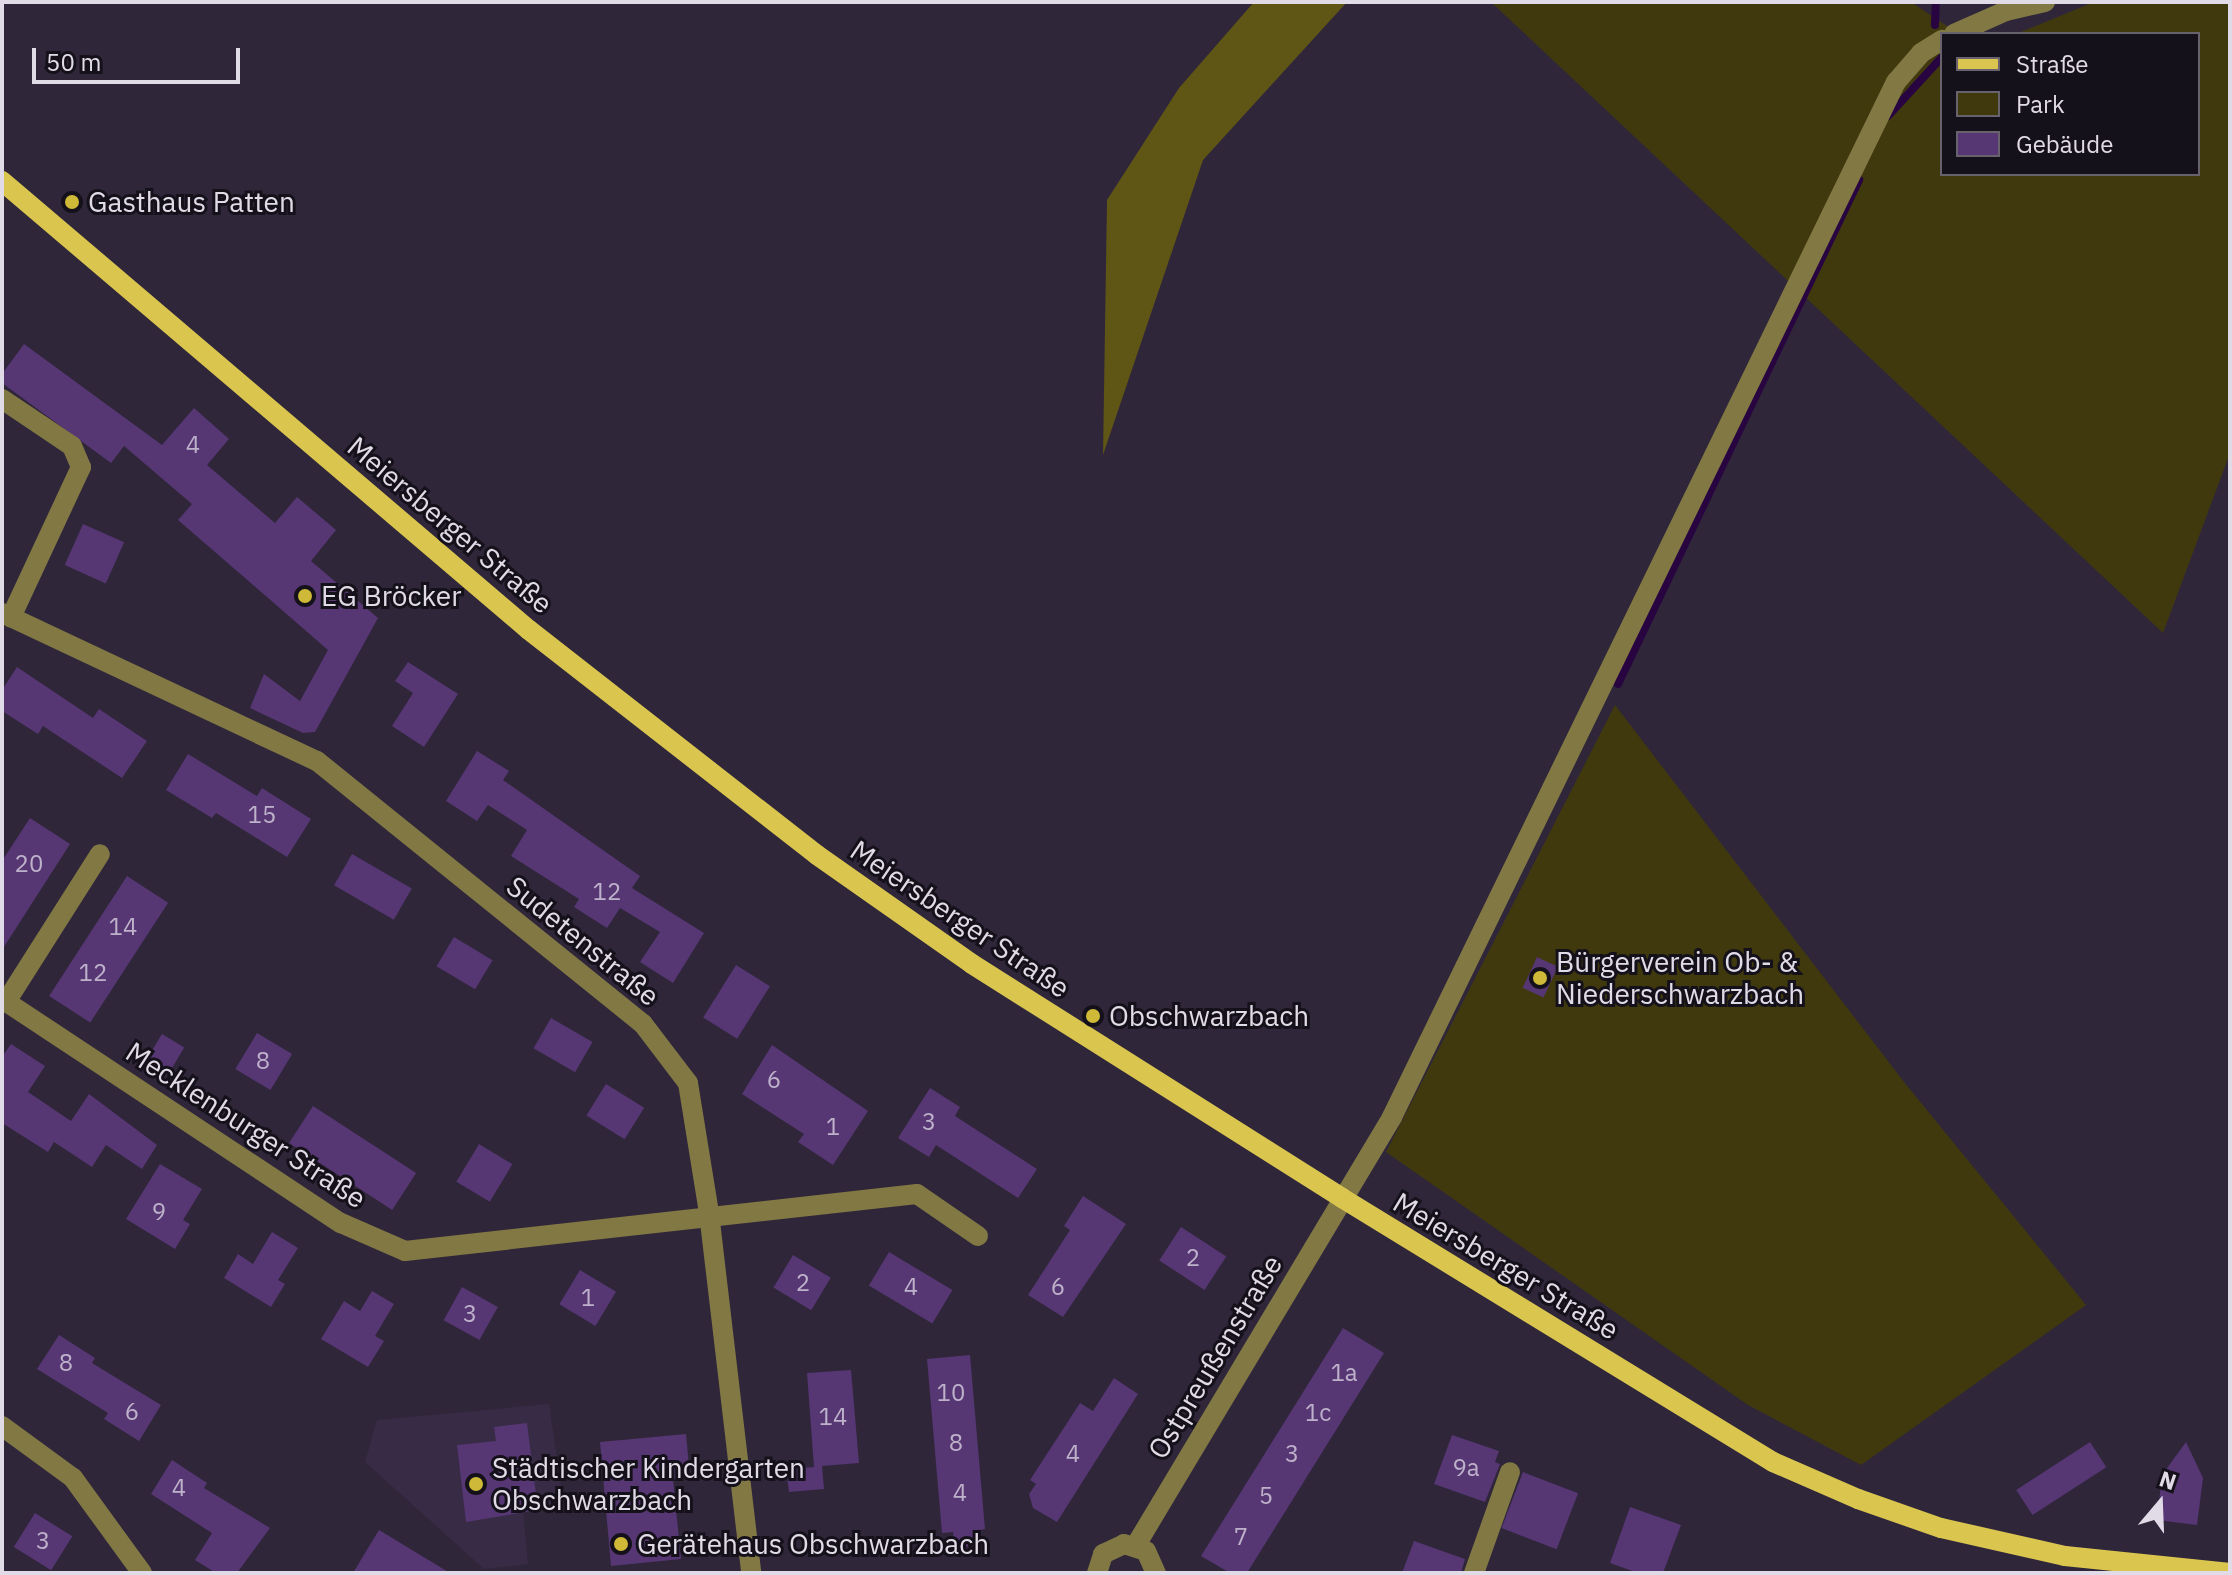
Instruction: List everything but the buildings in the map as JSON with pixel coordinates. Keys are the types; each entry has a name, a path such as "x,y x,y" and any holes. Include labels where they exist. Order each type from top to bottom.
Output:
{"main road":[{"name":"Meiersberger Straße","path":"2,181 529,630 817,855 972,964 1342,1198 1773,1462 1858,1499 1941,1528 2065,1556 2230,1573"}],"street":[{"path":"1959,32 2006,11 2045,2"},
{"name":"Ostpreußenstraße","path":"1136,1545 1392,1117 1896,82 1921,53 1940,41"},
{"path":"2,399 72,446 81,467 7,615"},
{"name":"Sudetenstraße","path":"7,615 317,761 643,1024 688,1083 709,1213 751,1573"},
{"name":"Mecklenburger Straße","path":"100,854 4,1000 341,1223 405,1251 709,1213 917,1194 978,1236"},
{"path":"2,1426 73,1478 142,1573"},
{"path":"1474,1573 1510,1472"},
{"path":"1097,1573 1097,1564 1112,1546 1136,1545 1153,1560 1156,1573"}],"shaded area":[{"path":"1254,2 1347,2 1203,160 1103,455 1107,200 1179,88"},
{"name":"Städtischer Kindergarten Obschwarzbach","path":"549,1404 564,1507 523,1512 528,1564 484,1569 365,1462 377,1420"}],"green space":[{"path":"1491,2 1911,2 1956,32 1940,32 1940,176 2200,176 2200,32 2021,32 2094,2 2230,2 2230,453 2163,633"},
{"path":"1615,705 1904,1082 2086,1305 1861,1465 1748,1405 1386,1152"}],"waterway":[{"path":"1935,25 1936,2"},
{"path":"1888,116 1940,59"},
{"path":"1618,684 1859,180"}],"place":[{"name":"Gasthaus Patten","path":"72,202"},
{"name":"EG Bröcker","path":"305,596"},
{"name":"Bürgerverein Ob- & Niederschwarzbach","path":"1540,978"},
{"name":"Obschwarzbach","path":"1093,1016"},
{"name":"Städtischer Kindergarten Obschwarzbach","path":"476,1484"},
{"name":"Gerätehaus Obschwarzbach","path":"621,1544"}]}
